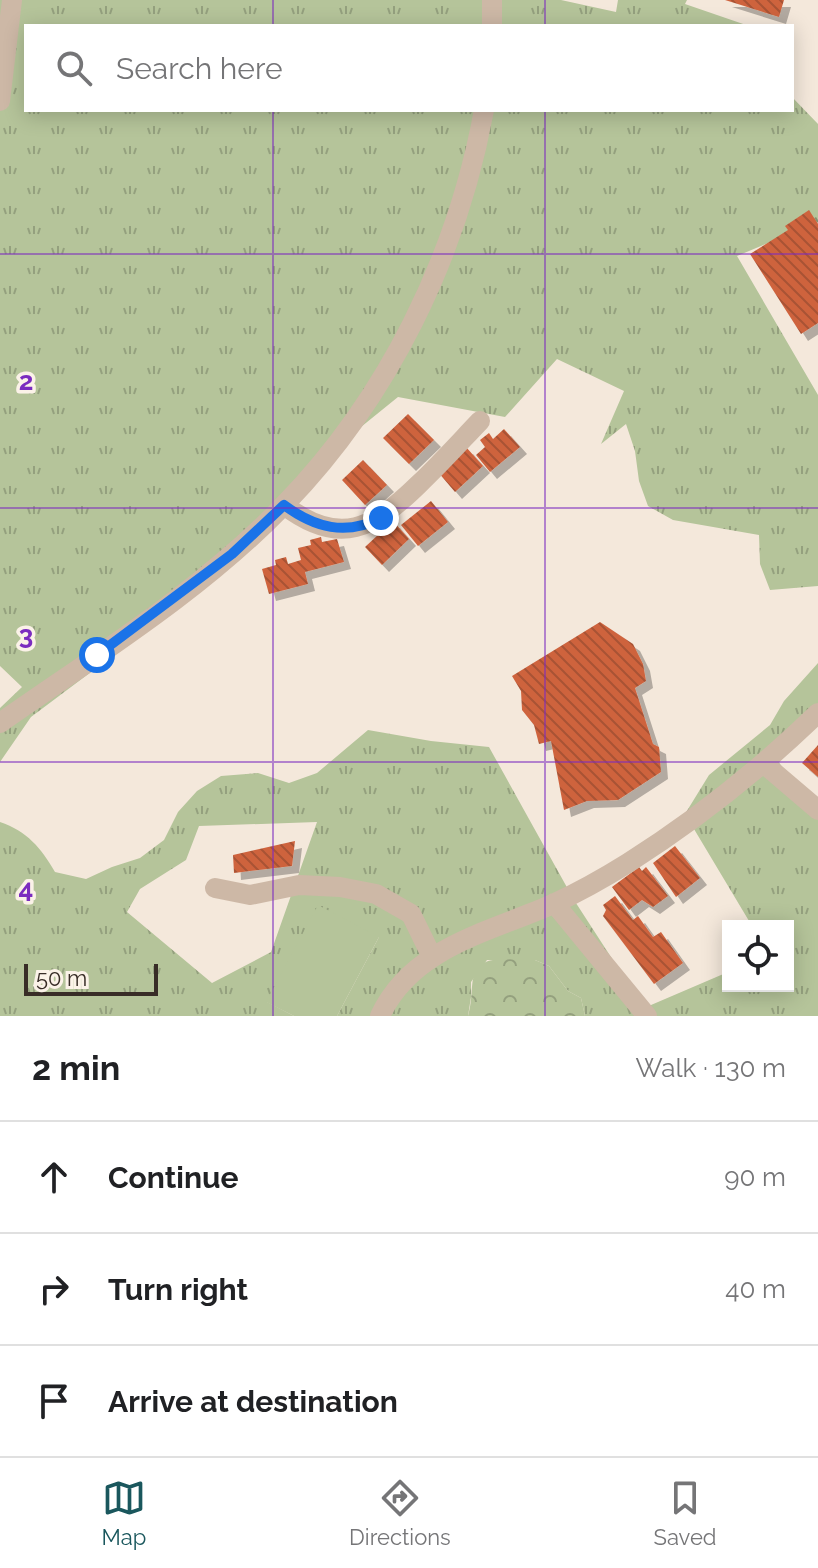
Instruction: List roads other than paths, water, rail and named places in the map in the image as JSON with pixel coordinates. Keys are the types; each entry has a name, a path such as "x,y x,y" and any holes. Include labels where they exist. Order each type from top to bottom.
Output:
{"street":[{"path":"0,101 12,0"},
{"path":"492,0 492,24"},
{"path":"0,723 158,611 232,554 284,505 355,417 406,335 427,293 468,182 484,112"},
{"path":"284,505 317,525 349,529 367,525 401,501 480,421"},
{"path":"380,1016 400,984 432,957 466,939 554,903 657,844 763,763 818,713"},
{"path":"763,763 818,810"},
{"path":"215,888 250,895 299,885 340,887 376,894 411,914 432,957"},
{"path":"554,903 647,1016"}]}
